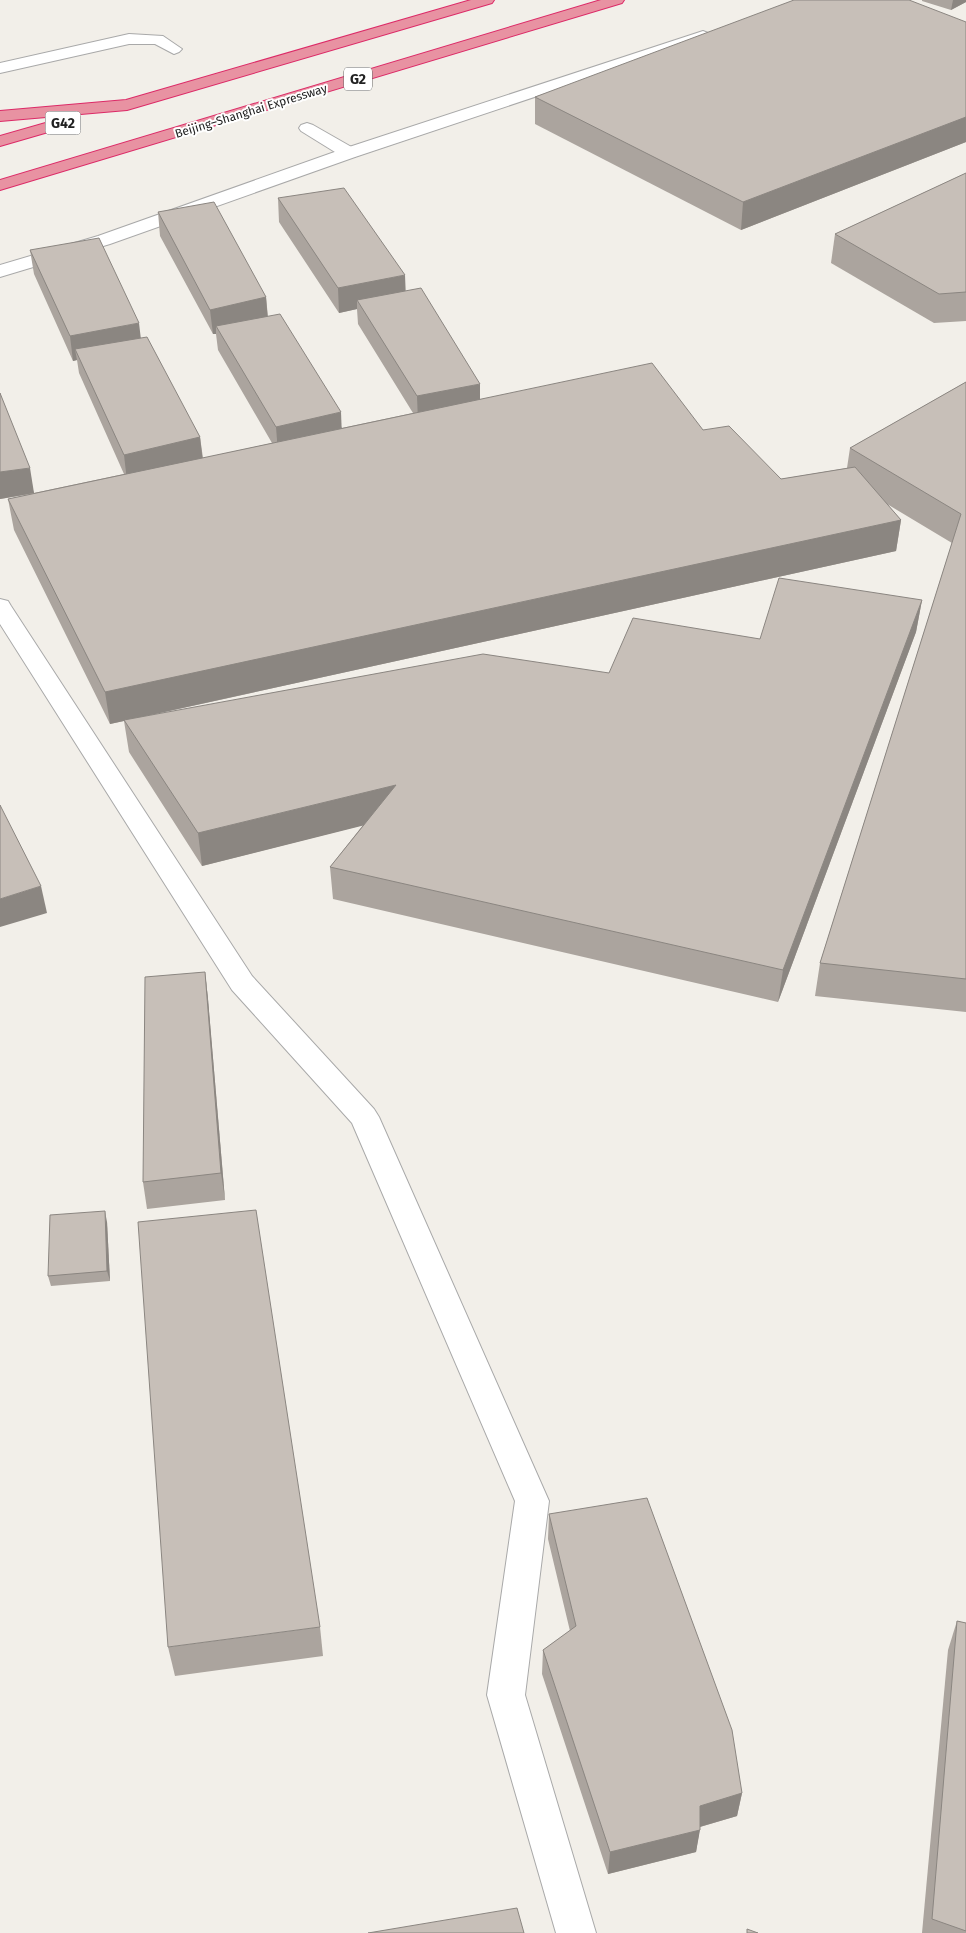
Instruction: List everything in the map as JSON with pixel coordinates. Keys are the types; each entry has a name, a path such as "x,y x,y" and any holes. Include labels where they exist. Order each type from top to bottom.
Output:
{"highway":[{"path":"0,116 127,105 487,0"},
{"name":"Beijing–Shanghai Expressway","path":"0,185 617,0"},
{"name":"G42","path":"0,141 127,105"}],"street":[{"path":"0,271 104,240 348,153 719,30"},
{"path":"0,68 129,39 158,39 174,49"},
{"path":"307,128 348,153"},
{"path":"0,606 242,983 364,1117 532,1501 506,1695 576,1933"}],"building":[{"path":"794,0 909,0 966,22 966,117 743,202 535,97"},
{"path":"966,173 966,292 939,294 835,234"},
{"path":"344,188 405,275 338,288 278,198"},
{"path":"214,202 266,297 210,310 158,212"},
{"path":"99,238 139,323 70,336 30,250"},
{"path":"421,288 480,384 417,396 357,300"},
{"path":"280,314 341,412 276,427 216,326"},
{"path":"147,337 200,437 124,455 75,349"},
{"path":"652,363 703,430 729,426 781,479 855,467 901,520 105,692 8,499"},
{"path":"966,382 966,979 820,963 961,514 850,448"},
{"path":"0,393 30,468 0,472"},
{"path":"779,578 922,600 783,970 330,867 396,785 198,833 124,720 483,654 609,673 633,618 760,639"},
{"path":"0,805 41,886 0,899"},
{"path":"205,972 221,1173 143,1182 145,977"},
{"path":"256,1210 320,1627 168,1647 138,1222"},
{"path":"105,1211 107,1271 48,1276 50,1215"},
{"path":"647,1498 732,1730 742,1793 700,1806 700,1830 610,1852 543,1650 576,1626 549,1514"},
{"path":"957,1621 966,1623 966,1931 932,1919"},
{"path":"517,1908 524,1933 368,1933"},
{"path":"747,1929 758,1933 747,1933"}]}
